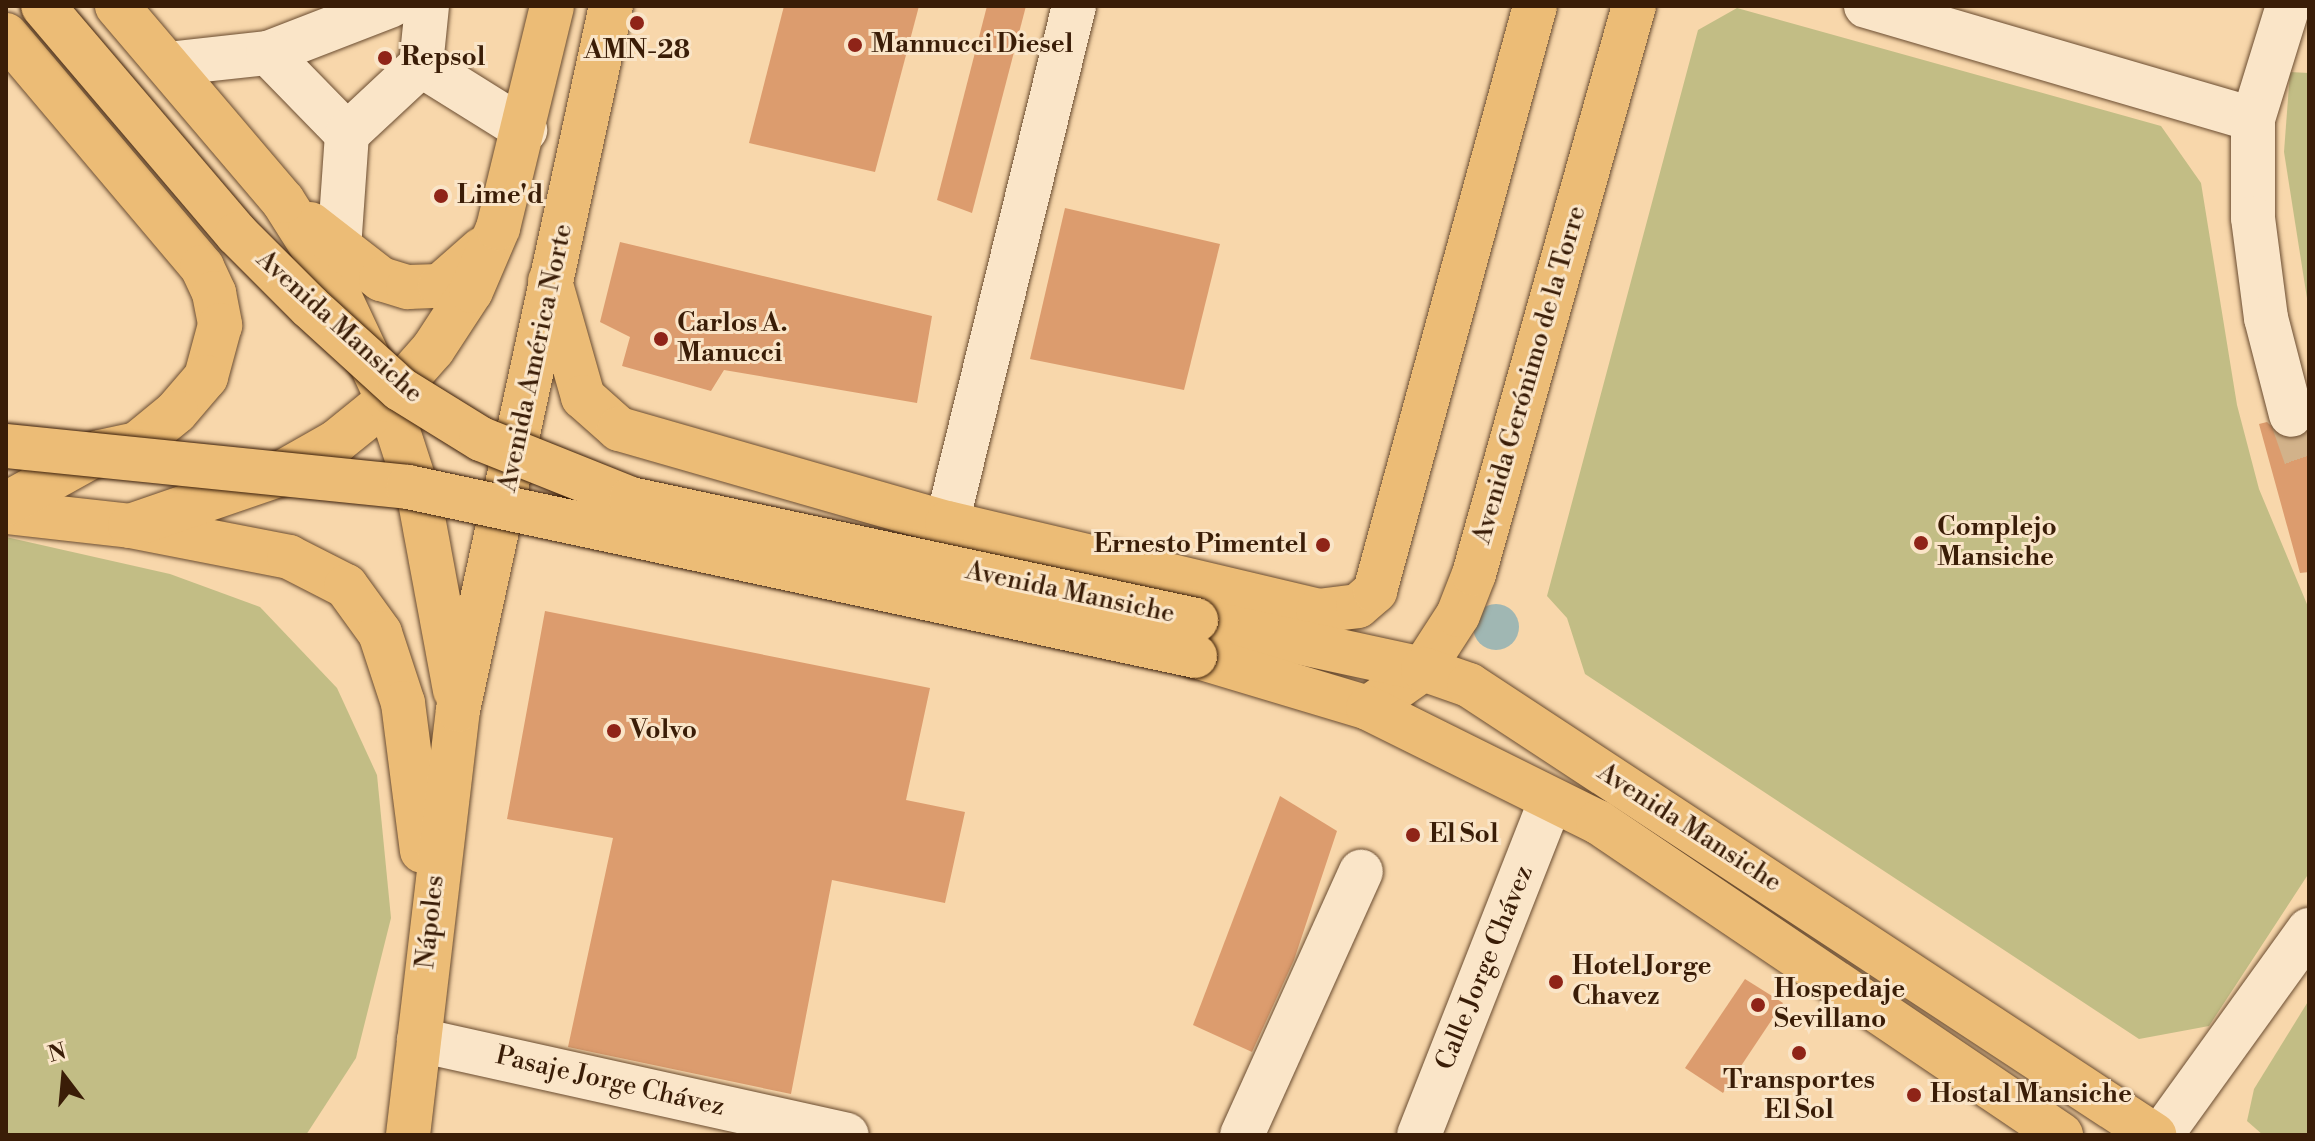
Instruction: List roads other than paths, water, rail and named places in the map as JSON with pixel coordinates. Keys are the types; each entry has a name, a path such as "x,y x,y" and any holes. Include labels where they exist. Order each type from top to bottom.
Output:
{"main road":[{"name":"Avenida Mansiche","path":"43,6 237,234 310,307 400,389 481,439 631,499 1196,638 1368,708 1598,822 2061,1135"},
{"path":"117,6 283,201 329,274 388,400 419,496 458,710"},
{"path":"130,526 278,475 336,442 388,400 433,349 471,291 498,228 525,130 552,6"},
{"name":"Avenida América Norte","path":"458,710 611,6"},
{"name":"Avenida Mansiche","path":"550,281 583,397 619,429 947,523 1318,611 1358,606 1375,591 1535,6"},
{"name":"Avenida Gerónimo de la Torre","path":"1368,708 1423,669 1458,615 1474,574 1634,6"},
{"path":"6,35 202,267 214,293 218,348 206,377 137,444 100,452 6,504"},
{"path":"283,201 381,279 408,287 440,286 469,266 498,228"},
{"path":"6,429 100,452"},
{"name":"Avenida Mansiche","path":"6,446 408,487 1196,638 1423,669 1469,685 2154,1135"},
{"path":"6,512 130,526 289,557 346,586 380,633 403,703 422,838 427,942"},
{"name":"Nápoles","path":"408,1135 427,942 458,710"}],"street":[{"path":"167,64 268,53 390,6"},
{"path":"339,247 347,134 421,65 427,6"},
{"path":"947,523 1074,6"},
{"path":"1866,6 2253,119"},
{"path":"2288,6 2253,119 2253,218 2266,318 2291,415"},
{"path":"268,53 347,134"},
{"path":"421,65 525,130"},
{"name":"Calle Jorge Chávez","path":"1419,1135 1551,800"},
{"path":"1242,1135 1361,872"},
{"path":"2161,1135 2309,930"},
{"name":"Pasaje Jorge Chávez","path":"419,1040 847,1135"}],"water":[{"path":"1496,604 1513,610 1519,627 1513,644 1496,650 1479,644 1473,627 1479,610"}],"tunnel":[{"path":"2291,415 2309,466"}],"place":[{"name":"AMN-28","path":"637,23"},
{"name":"Mannucci Diesel","path":"855,45"},
{"name":"Repsol","path":"385,58"},
{"name":"Lime'd","path":"441,196"},
{"name":"Carlos A. Manucci","path":"661,339"},
{"name":"Complejo Mansiche","path":"1921,543"},
{"name":"Ernesto Pimentel","path":"1323,545"},
{"name":"Volvo","path":"614,731"},
{"name":"El Sol","path":"1413,835"},
{"name":"Hotel Jorge Chavez","path":"1556,982"},
{"name":"Hospedaje Sevillano","path":"1758,1005"},
{"name":"Transportes El Sol","path":"1799,1053"},
{"name":"Hostal Mansiche","path":"1914,1095"}]}
